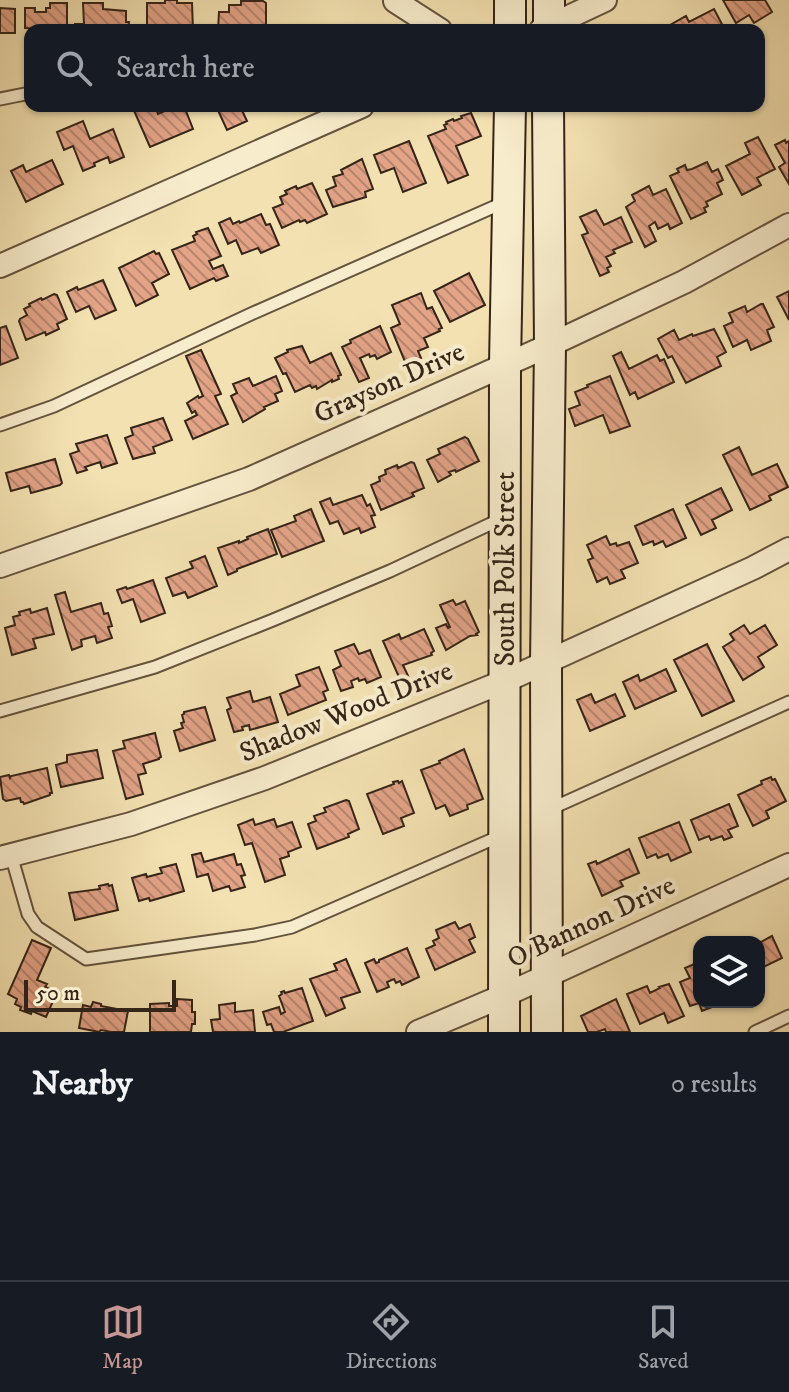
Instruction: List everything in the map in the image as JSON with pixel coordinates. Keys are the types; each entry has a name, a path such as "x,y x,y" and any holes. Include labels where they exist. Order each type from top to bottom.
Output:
{"main road":[{"path":"510,0 510,24"},
{"name":"South Polk Street","path":"504,1032 505,364 510,112"},
{"name":"South Polk Street","path":"547,1032 548,112"}],"street":[{"path":"394,0 406,24"},
{"path":"394,0 431,24"},
{"path":"547,22 605,0"},
{"path":"0,266 327,113"},
{"name":"Grayson Drive","path":"0,566 249,479 684,282 789,225"},
{"name":"Shadow Wood Drive","path":"6,857 131,824 265,778 505,681 789,549"},
{"name":"O Bannon Drive","path":"418,1032 789,865"}],"lane":[{"path":"0,99 24,94"},
{"path":"0,425 54,406 251,314 509,200"},
{"path":"0,711 155,667 390,571 505,517"},
{"path":"547,811 789,702"},
{"path":"6,857 28,914 37,927 86,959 292,927 505,834"},
{"path":"755,1032 789,1016"}],"building":[{"path":"165,0 177,0 177,3 192,3 193,24 147,24 147,3 165,3"},
{"path":"723,0 765,0 772,12 754,23 749,15 736,23"},
{"path":"241,1 266,3 266,24 218,24 219,12 229,12 229,5 241,5"},
{"path":"50,3 67,3 67,24 25,24 25,8 46,12 46,8 50,8"},
{"path":"83,3 103,3 103,9 126,11 126,22 129,22 129,24 84,24"},
{"path":"0,8 15,9 15,33 0,33"},
{"path":"714,9 722,24 672,24 686,16 689,22"},
{"path":"135,112 186,112 193,129 150,147"},
{"path":"219,112 243,112 247,121 227,130"},
{"path":"471,113 481,136 456,146 468,175 448,183 428,136 446,129 446,122"},
{"path":"83,121 90,139 113,129 124,157 110,163 108,157 83,171 73,146 64,150 57,132"},
{"path":"758,137 775,169 757,178 761,185 742,195 726,166 750,154 745,143"},
{"path":"785,140 786,143 789,141 789,184 779,167 785,163 775,145"},
{"path":"409,141 426,183 403,192 394,168 381,173 374,155"},
{"path":"362,159 373,189 365,192 366,197 333,207 326,190 336,186 333,177 343,174 341,170"},
{"path":"52,160 63,184 26,202 11,171 23,165 26,172"},
{"path":"707,162 712,172 718,169 723,180 717,183 722,194 706,202 706,212 691,219 670,176 685,165 687,170"},
{"path":"312,183 327,214 307,223 299,220 282,228 273,208 283,204 280,197 296,186 297,189"},
{"path":"649,186 653,195 666,189 682,223 670,229 668,224 658,229 655,222 649,226 656,241 645,247 626,207 635,201 632,195"},
{"path":"596,210 604,225 621,217 632,242 613,250 615,253 606,257 611,266 607,268 609,272 600,276 582,235 588,233 580,217"},
{"path":"261,214 266,225 270,224 279,245 261,253 258,248 242,254 236,240 228,244 219,223 230,218 233,224 240,223"},
{"path":"208,228 221,256 209,261 213,269 223,265 228,276 216,281 214,278 190,289 172,250 195,241 193,236 196,232"},
{"path":"154,251 159,253 169,274 152,283 158,295 136,306 119,268"},
{"path":"469,273 485,305 450,322 434,291"},
{"path":"103,280 116,310 95,319 89,306 76,312 67,292"},
{"path":"789,291 789,320 777,297"},
{"path":"421,293 427,309 432,307 442,328 424,338 428,347 418,351 421,358 406,364 391,328 400,324 392,305"},
{"path":"54,294 67,319 57,324 59,329 26,340 19,321 27,315 24,309"},
{"path":"761,304 774,327 767,330 771,341 751,350 747,340 733,347 724,326 733,322 729,313 745,306 747,312"},
{"path":"6,326 18,358 0,365 0,328"},
{"path":"380,326 391,352 377,359 369,354 360,358 369,378 359,382 342,347"},
{"path":"714,329 726,352 717,357 721,366 686,383 672,356 668,358 658,339 674,330 679,340"},
{"path":"302,346 310,363 331,353 341,375 339,379 317,389 310,385 295,392 275,358 287,350"},
{"path":"201,350 221,394 215,396 228,424 193,439 185,421 197,415 195,411 192,413 187,403 203,396 186,356"},
{"path":"621,352 629,369 657,355 660,361 664,359 674,382 638,399 635,392 630,395 613,356"},
{"path":"276,376 282,391 275,394 278,401 243,422 231,396 237,393 233,384 249,378 253,386"},
{"path":"610,376 630,426 610,433 603,415 575,426 569,409 580,405 575,392"},
{"path":"163,418 172,440 153,447 155,453 133,459 125,438 133,435 131,428"},
{"path":"107,435 117,463 102,468 100,462 77,473 70,454 79,451 76,444"},
{"path":"465,437 479,461 456,472 449,472 451,475 438,482 427,460 440,454 438,449"},
{"path":"739,447 752,475 777,464 788,487 750,510 723,455"},
{"path":"55,459 60,485 31,493 29,486 11,491 6,473"},
{"path":"411,462 424,488 412,493 414,496 381,510 371,485 380,481 379,477 386,474 385,470"},
{"path":"721,488 732,510 712,520 716,528 701,535 686,505"},
{"path":"362,495 375,515 371,516 375,527 361,533 359,528 344,534 338,521 330,524 320,502 330,498 333,505"},
{"path":"311,509 324,541 282,557 271,530 296,521 294,516"},
{"path":"673,509 686,538 666,547 663,541 643,545 635,526"},
{"path":"268,529 277,554 228,575 218,548 239,543"},
{"path":"606,536 610,545 629,542 638,563 621,570 625,578 610,584 607,577 597,582 588,560 593,558 587,545"},
{"path":"205,556 217,586 188,598 185,592 173,596 166,578 193,568 190,562"},
{"path":"153,580 165,613 141,622 133,599 122,603 117,590"},
{"path":"65,592 71,612 101,603 104,614 108,613 112,638 97,643 95,636 81,640 82,646 72,650 55,595"},
{"path":"453,600 456,605 465,601 479,632 446,650 436,628 446,624 450,627 440,605"},
{"path":"47,608 54,634 33,639 36,648 12,655 5,628 15,625 13,617 30,609 31,613"},
{"path":"744,625 750,634 765,625 777,645 758,657 764,667 743,680 723,647 734,640 730,634"},
{"path":"424,629 434,651 432,655 403,665 410,680 402,684 383,641 399,634 401,639"},
{"path":"354,644 359,654 370,650 381,677 367,683 365,679 359,681 358,678 351,681 353,687 341,691 333,670 341,666 335,651"},
{"path":"707,644 734,701 702,716 674,660"},
{"path":"319,667 328,690 323,692 326,700 288,715 280,694 300,686 296,675"},
{"path":"666,669 676,691 635,709 623,682 638,675 640,681"},
{"path":"250,691 253,702 270,697 278,722 250,730 249,725 234,732 227,710 231,708 227,698"},
{"path":"591,694 595,703 615,694 625,716 590,731 577,700"},
{"path":"205,707 215,740 180,751 174,731 183,728 182,715"},
{"path":"155,733 161,757 143,764 146,773 138,775 143,794 126,799 113,751 125,748 123,741"},
{"path":"464,749 483,799 450,816 445,805 436,809 421,770"},
{"path":"97,750 103,778 61,787 56,765 67,762 67,755"},
{"path":"47,768 50,795 24,804 20,798 3,799 0,777 9,775 10,778"},
{"path":"771,777 786,801 766,811 769,818 753,826 738,795"},
{"path":"402,781 414,813 401,818 404,826 383,834 367,794"},
{"path":"346,800 359,829 348,834 349,837 317,849 308,824 316,821 314,816 326,812 324,808"},
{"path":"729,804 738,826 728,830 732,837 724,840 722,836 711,840 709,836 699,840 691,820"},
{"path":"253,819 255,825 274,819 277,827 292,822 301,847 280,859 285,875 265,882 252,843 245,845 238,825"},
{"path":"679,822 691,852 671,861 668,854 647,858 639,838"},
{"path":"629,849 639,873 620,881 623,886 602,896 588,864 596,861 597,864"},
{"path":"201,853 204,862 234,854 237,865 241,864 245,875 241,876 245,887 231,891 229,886 213,891 208,874 197,877 192,855"},
{"path":"176,864 184,891 139,901 132,878 162,873 160,868"},
{"path":"112,885 118,910 75,920 69,893 100,889 99,886"},
{"path":"455,922 459,929 470,924 475,937 469,940 475,952 435,970 426,949 435,945 433,941 439,938 436,930"},
{"path":"772,936 782,958 765,966 765,940"},
{"path":"32,940 51,948 37,980 57,992 46,1017 20,1010 21,1007 15,1004 17,999 8,994"},
{"path":"407,948 419,977 402,985 394,979 387,982 389,987 377,992 365,963 374,959 376,963 379,962"},
{"path":"346,959 360,992 341,998 345,1008 326,1016 310,979 337,970 334,964"},
{"path":"693,965 693,1005 690,1006 680,982 690,978 685,968"},
{"path":"669,984 684,1016 668,1023 664,1013 640,1024 627,994 647,986 650,993"},
{"path":"302,988 313,1021 283,1032 274,1032 271,1024 267,1025 263,1012 279,1007 281,1014 285,1012 279,996 281,992"},
{"path":"177,999 192,1000 195,1024 192,1024 191,1032 150,1032 150,1004 169,1003 169,1006 177,1006"},
{"path":"616,999 630,1032 606,1032 605,1029 588,1032 581,1016"},
{"path":"93,1002 128,1011 124,1032 79,1028 83,1005 91,1007"},
{"path":"235,1003 235,1012 253,1010 255,1032 213,1032 211,1020 220,1019 219,1005"}]}
